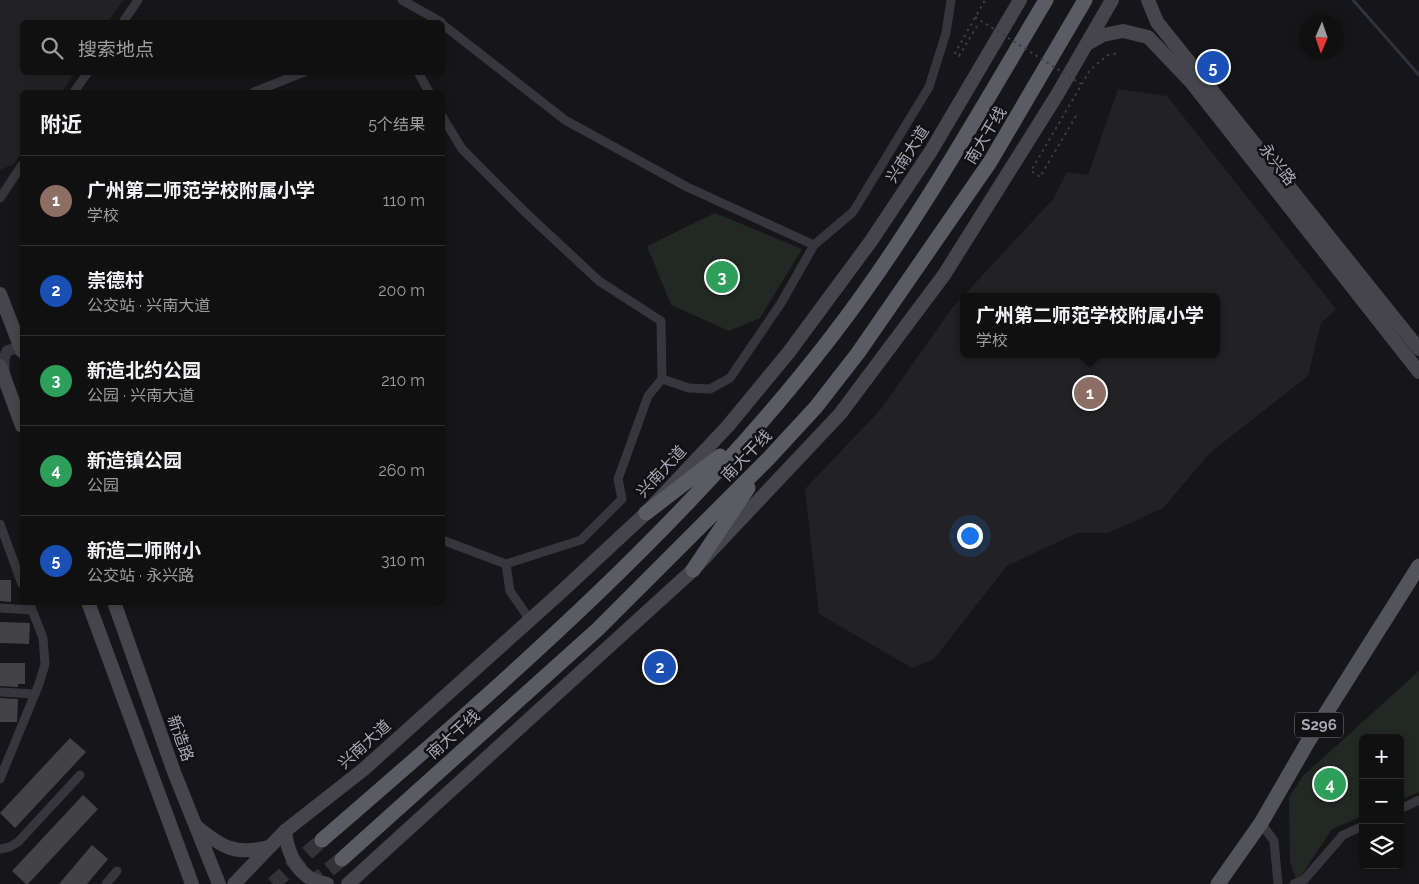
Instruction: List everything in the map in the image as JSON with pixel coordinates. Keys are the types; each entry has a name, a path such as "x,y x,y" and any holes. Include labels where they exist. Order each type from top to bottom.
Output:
{"highway":[{"name":"南大干线","path":"322,840 512,675 669,522 755,430 831,337 887,262 1046,0"},
{"name":"南大干线","path":"342,859 598,629 769,458 816,407 858,353 984,170 1085,0"},
{"path":"646,514 755,430"},
{"path":"693,570 769,458"}],"main road":[{"name":"兴南大道","path":"234,884 285,831 364,769 646,514 728,426 789,352 871,241 930,151 1020,0"},
{"path":"348,884 693,570 846,407 944,276 1057,95 1112,0"},
{"name":"永兴路","path":"1148,0 1156,22 1419,349"},
{"name":"永兴路","path":"1084,46 1103,34 1123,30 1148,36 1191,82 1419,372"},
{"path":"0,294 20,346"},
{"path":"2,371 20,420"},
{"name":"S296","path":"1218,884 1262,824 1309,740 1419,566"},
{"path":"89,605 192,884"},
{"name":"新造路","path":"115,605 194,825 219,884"},
{"path":"194,825 220,845 238,850 255,851 270,847"},
{"path":"285,831 288,849 303,873 317,882 327,884"}],"street":[{"path":"123,20 138,0"},
{"path":"402,0 437,20"},
{"path":"662,379 688,388 710,389 730,378 781,303 814,245 853,212 929,87 946,33 951,0"},
{"path":"445,25 565,120 687,187 814,245"},
{"path":"75,90 86,75"},
{"path":"259,90 296,75"},
{"path":"420,75 428,90"},
{"path":"445,121 462,149 525,212 600,281 661,321 662,379 648,396 618,479 622,499 581,540 506,564 445,541"},
{"path":"0,198 20,168"},
{"path":"2,371 7,351 16,348 20,350"},
{"path":"0,526 20,579"},
{"path":"506,564 510,591 530,620"},
{"path":"0,608 31,606 43,638 45,664 35,694 1,775"},
{"path":"0,692 35,694"},
{"path":"0,849 10,847 18,842 80,775"},
{"path":"1404,807 1419,800"},
{"path":"1262,824 1274,841 1278,884"},
{"path":"1294,884 1304,880 1343,835 1359,828"},
{"path":"106,884 117,871"}],"path":[{"path":"977,26 959,56 955,53 985,0"},
{"path":"975,17 1081,84"},
{"path":"1076,116 1040,177 1031,171 1090,70 1108,55 1119,53"}],"shaded area":[{"path":"0,0 123,0 109,20 20,20 20,75 74,75 63,90 20,90 20,154 14,164 0,170"},
{"path":"1118,89 1167,96 1336,309 1321,323 1308,376 1210,453 1163,508 1108,533 1077,533 1007,566 934,659 912,668 819,614 805,489 881,409 960,299 960,358 1220,358 1220,293 966,293 1053,199 1067,172 1088,175"},
{"path":"715,213 802,249 760,318 729,331 671,305 647,246"},
{"path":"1419,671 1419,792 1404,798 1404,734 1359,734 1359,818 1332,829 1297,882 1290,862 1289,797 1303,776"}],"building":[{"path":"0,580 11,580 11,602 0,601"},
{"path":"0,622 30,623 29,644 0,643"},
{"path":"0,663 25,663 25,684 18,684 18,687 0,686"},
{"path":"0,698 18,699 17,722 0,722"},
{"path":"70,738 86,752 15,828 0,813"},
{"path":"83,795 98,809 26,884 12,871"},
{"path":"92,845 108,859 87,884 59,884"}],"waterway":[{"path":"1353,0 1419,75"}],"tunnel":[{"path":"273,884 322,840"},
{"path":"311,884 342,859"}],"place":[{"name":"新造二师附小","path":"1213,67"},
{"name":"新造北约公园","path":"722,277"},
{"name":"广州第二师范学校附属小学","path":"1090,393"},
{"name":"崇德村","path":"660,667"},
{"name":"新造镇公园","path":"1330,784"}]}
